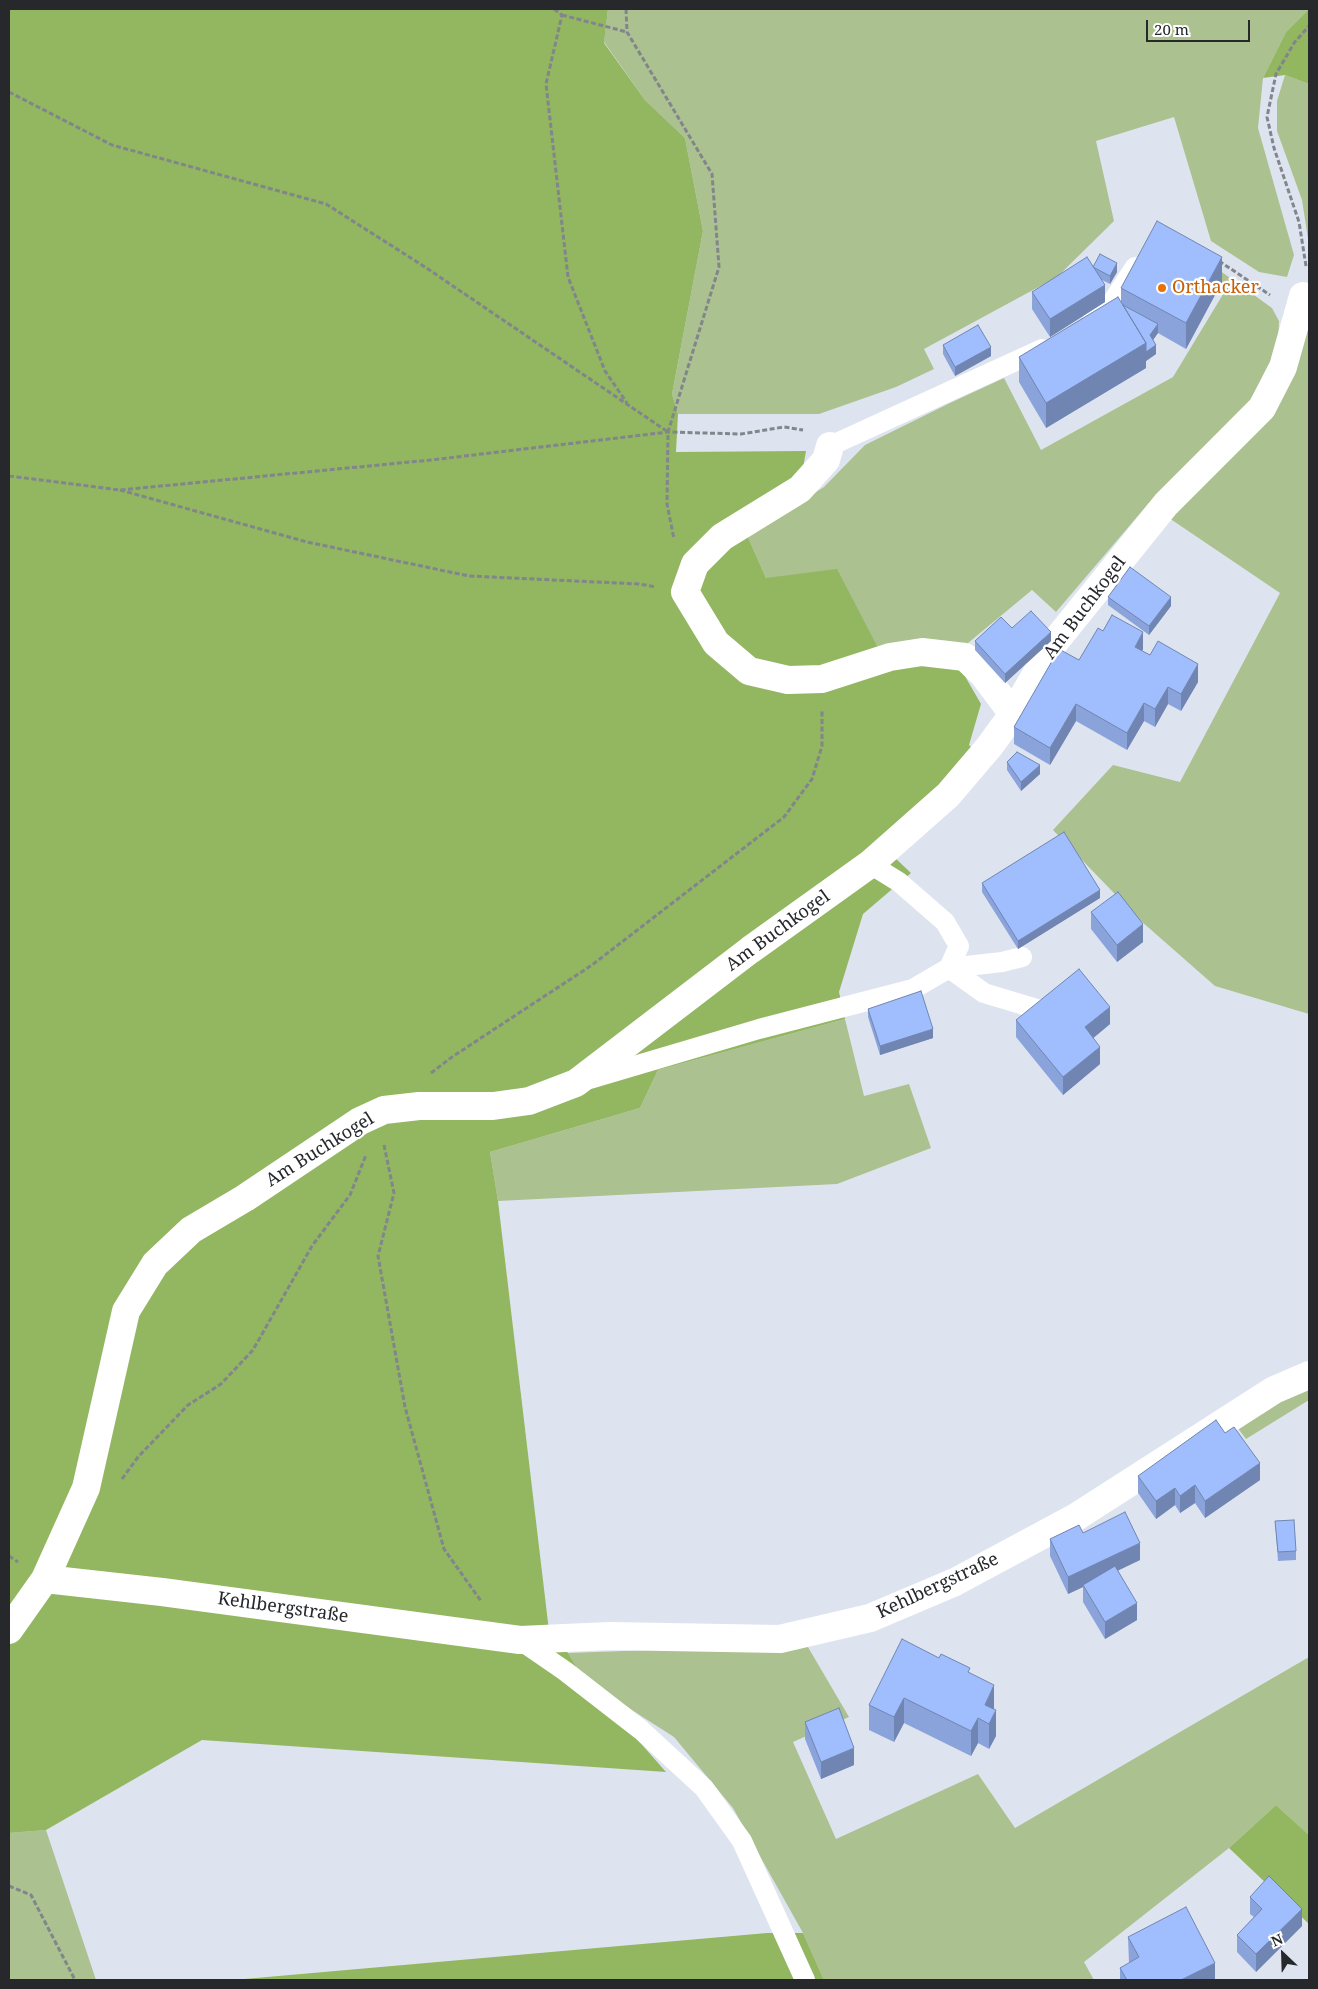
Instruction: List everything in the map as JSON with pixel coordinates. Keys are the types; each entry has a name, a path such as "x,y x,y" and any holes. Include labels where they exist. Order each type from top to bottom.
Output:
{"street":[{"name":"Am Buchkogel","path":"9,1630 45,1580 86,1488 126,1310 155,1264 191,1230 245,1198 360,1120 419,1106 493,1106 529,1101 576,1083 750,950 870,864 948,795 989,747 1012,714 1054,644 1166,504 1262,408 1283,367 1300,304"},
{"path":"830,446 826,460 800,489 722,537 695,564 685,592 716,643 749,670 788,680 822,679 890,657 922,652 965,657 983,674 1012,714"},
{"name":"Kehlbergstraße","path":"45,1580 162,1592 520,1640 609,1636 780,1638 870,1618 955,1582 1076,1516 1274,1390 1309,1375"}],"lane":[{"path":"830,446 1069,334 1106,310 1145,253"},
{"path":"870,864 899,882 945,922 959,946 949,968"},
{"path":"576,1083 759,1028 913,989 949,968 1002,962 1022,957"},
{"path":"949,968 984,993 1047,1012"},
{"name":"Kehlbergstraße","path":"520,1640 566,1671 641,1730 704,1788 742,1841 805,1980"}],"path":[{"path":"554,9 562,15 627,32"},
{"path":"626,9 627,32 712,174 719,267 668,432 667,504 675,543"},
{"path":"562,15 546,84 568,277 605,370 629,405"},
{"path":"1213,257 1300,304 1307,260 1301,232 1274,148 1267,117 1276,74 1294,43 1309,26"},
{"path":"9,92 112,145 326,204 425,267 668,432"},
{"path":"120,490 432,460 668,432 741,434 784,427 822,432 830,446"},
{"path":"9,476 120,490 307,542 469,576 639,584 685,592"},
{"path":"429,1075 452,1057 592,966 784,817 812,779 822,746 822,679"},
{"path":"121,1480 138,1457 188,1404 221,1384 253,1350 312,1246 350,1195 382,1116"},
{"path":"382,1116 394,1193 378,1256 407,1417 444,1549 480,1600 520,1640"},
{"path":"9,1886 31,1895 75,1980"}],"green space":[{"path":"9,9 608,9 604,43 645,100 685,138 703,231 672,394 678,414 676,452 806,451 802,474 747,535 766,578 837,569 878,648 929,639 968,643 962,671 981,704 969,745 991,766 893,856 911,873 863,914 839,992 845,1019 658,1070 640,1108 490,1152 498,1201 549,1631 568,1653 585,1680 666,1772 202,1740 46,1830 9,1833"},
{"path":"608,9 1309,9 1286,32 1263,78 1258,128 1294,255 1287,277 1259,272 1211,241 1174,117 1096,141 1114,221 1057,277 924,349 934,369 896,387 819,414 678,414 672,394 703,231 685,138 645,100 604,42"},
{"path":"1309,9 1309,84 1285,75 1263,78 1286,32"},
{"path":"1285,75 1309,84 1309,245 1302,200 1277,131 1277,101"},
{"path":"1219,270 1272,308 1279,321 1278,351 1250,400 1148,504 1056,612 1032,590 968,643 929,639 878,648 766,578 747,535 824,487 865,445 950,403 1004,378 1041,450 1173,377 1225,291"},
{"path":"1309,282 1309,1014 1215,986 1141,921 1053,830 1113,765 1180,782 1280,593 1169,518 1300,351"},
{"path":"845,1019 864,1096 909,1084 931,1148 837,1184 498,1201 490,1152 640,1108 658,1070"},
{"path":"1309,1381 1309,1400 1246,1439 1234,1423"},
{"path":"805,1642 849,1717 793,1742 836,1839 978,1774 1015,1828 1309,1657 1309,1835 1276,1805 1229,1848 1084,1962 1094,1980 824,1980 803,1933 733,1808 674,1737 585,1680 568,1653 737,1647"},
{"path":"1276,1805 1309,1835 1309,1924 1229,1848"},
{"path":"46,1830 96,1980 9,1980 9,1833"},
{"path":"767,1933 803,1933 824,1980 233,1980"}],"building":[{"path":"1157,221 1222,257 1186,323 1121,288"},
{"path":"1100,254 1117,263 1110,276 1093,267"},
{"path":"1087,257 1105,285 1050,319 1032,292"},
{"path":"1118,297 1146,343 1046,403 1019,357"},
{"path":"1123,305 1158,324 1150,335 1156,345 1146,352 1146,343"},
{"path":"978,325 991,347 955,367 943,345"},
{"path":"1130,567 1171,597 1149,626 1108,597"},
{"path":"1031,611 1051,632 1005,674 975,641 1001,617 1012,628"},
{"path":"1112,615 1143,632 1135,647 1150,655 1158,641 1198,664 1181,694 1168,687 1155,709 1144,703 1127,733 1076,704 1050,748 1014,727 1059,649 1079,660 1098,628 1103,631"},
{"path":"1017,752 1040,765 1021,782 1007,762"},
{"path":"1064,832 1100,890 1018,941 982,883"},
{"path":"1118,892 1143,924 1117,945 1091,912"},
{"path":"1079,969 1110,1007 1085,1027 1100,1047 1063,1077 1016,1020"},
{"path":"921,991 933,1029 880,1046 868,1009"},
{"path":"1216,1420 1225,1433 1234,1427 1260,1463 1205,1501 1195,1485 1180,1496 1175,1488 1156,1501 1138,1476"},
{"path":"1125,1512 1140,1543 1068,1577 1050,1539 1079,1525 1083,1533"},
{"path":"1294,1520 1296,1551 1278,1552 1275,1521"},
{"path":"1115,1566 1137,1603 1105,1622 1083,1585"},
{"path":"902,1639 939,1658 941,1654 970,1668 968,1672 994,1685 985,1705 996,1710 989,1724 978,1718 971,1731 904,1698 894,1717 869,1705"},
{"path":"839,1708 854,1748 821,1762 805,1722"},
{"path":"1269,1876 1302,1909 1256,1954 1237,1935 1262,1909 1250,1897"},
{"path":"1186,1907 1215,1963 1181,1980 1127,1980 1120,1968 1139,1957 1128,1937"}],"place":[{"name":"Orthacker","path":"1162,288"}]}
